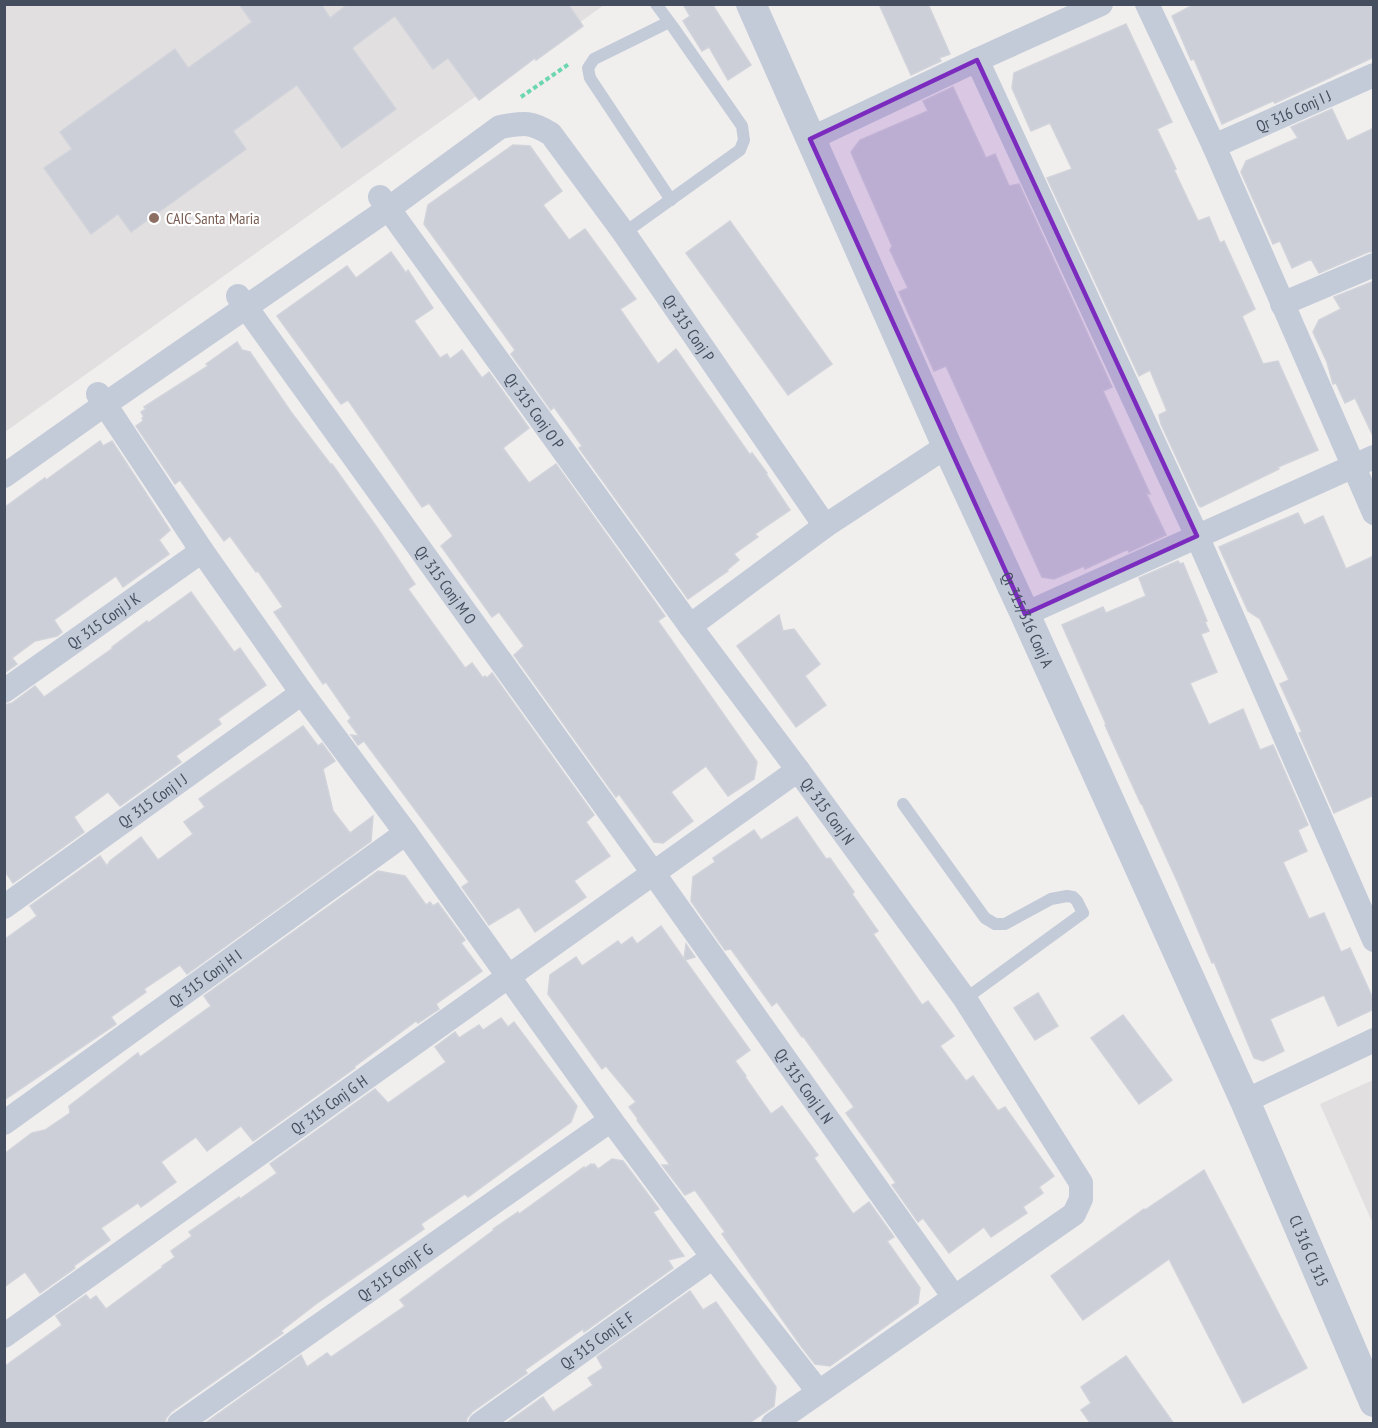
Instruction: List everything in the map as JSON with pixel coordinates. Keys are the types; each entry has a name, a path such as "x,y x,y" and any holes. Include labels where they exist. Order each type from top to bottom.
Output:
{"street":[{"name":"Qr 315/316 Conj A","path":"751,4 948,447 1245,1101"},
{"path":"810,139 1101,4"},
{"path":"1147,4 1214,146 1282,304 1364,462 1374,513"},
{"path":"977,60 1197,536 1374,940"},
{"name":"Qr 316 Conj I J","path":"1214,146 1374,75"},
{"name":"Qr 315 Conj P","path":"384,203 500,127 521,123 538,126 551,134 624,233 825,526"},
{"path":"4,476 101,400 384,203"},
{"name":"Qr 315 Conj O P","path":"384,203 690,626"},
{"path":"1282,304 1374,265"},
{"name":"Qr 315 Conj M O","path":"242,302 654,874"},
{"path":"101,400 202,551 508,978 713,1257 818,1391"},
{"path":"690,626 825,526 948,447"},
{"path":"1025,614 1364,462"},
{"name":"Qr 315 Conj J K","path":"4,692 202,551"},
{"name":"Qr 315 Conj N","path":"690,626 964,999 1081,1183 1081,1199 1074,1214 773,1424"},
{"name":"Qr 315 Conj I J","path":"4,907 302,693"},
{"name":"Qr 315 Conj G H","path":"4,1336 798,770"},
{"name":"Qr 315 Conj H I","path":"4,1124 406,833"},
{"name":"Qr 315 Conj L N","path":"654,874 954,1297"},
{"path":"1245,1101 1374,1040"},
{"name":"Cl 316 Cl 315","path":"1245,1101 1374,1402"},
{"name":"Qr 315 Conj F G","path":"179,1424 611,1120"},
{"name":"Qr 315 Conj E F","path":"480,1424 713,1257"}],"lane":[{"path":"624,233 740,150 744,140 742,126 656,4"},
{"path":"669,22 594,59 588,68 590,78 671,200"},
{"path":"903,804 985,918 995,924 1005,924 1059,897 1073,897 1083,913 964,999"}],"highlighted area":[{"path":"977,60 1197,536 1025,614 810,139"}],"shaded area":[{"name":"CAIC Santa Maria","path":"5,5 604,5 5,432"},
{"path":"1373,1080 1373,1224 1320,1104"}],"building":[{"path":"239,4 321,4 330,18 348,4 568,4 583,26 479,100 448,58 433,69 395,16 352,48 396,109 342,148 297,85 233,131 246,149 131,232 118,214 91,234 44,168 72,149 60,132 175,49 188,68 252,22"},
{"path":"683,4 712,4 751,65 728,80 709,47 702,51 683,21 690,16"},
{"path":"879,4 928,4 950,54 939,58 941,61 911,75"},
{"path":"1195,4 1374,4 1374,57 1275,103 1273,101 1222,124 1194,59 1191,60 1172,16"},
{"path":"1126,24 1172,122 1157,129 1176,169 1174,170 1198,221 1209,217 1220,243 1224,241 1255,309 1242,316 1263,364 1278,361 1318,450 1278,467 1279,469 1201,507 1161,424 1159,415 1167,411 1150,370 1139,376 1047,178 1072,169 1050,123 1031,131 1012,88 1014,73"},
{"path":"953,87 986,158 995,154 1009,186 1019,184 1112,387 1103,391 1166,535 1129,552 1124,551 1085,569 1084,566 1054,579 1042,577 946,366 934,371 899,292 908,288 890,250 892,246 851,152 860,140 928,111 923,101"},
{"path":"1332,109 1347,141 1374,128 1374,251 1319,273 1311,259 1292,268 1280,241 1273,244 1241,172 1246,161 1298,138 1291,127"},
{"path":"513,145 530,146 562,191 543,205 569,240 585,229 636,299 620,309 658,364 676,349 750,455 752,453 767,473 790,510 755,534 758,537 734,554 739,560 728,571 688,599 579,448 582,446 554,407 551,410 511,354 515,350 424,224 428,205"},
{"path":"730,221 832,364 788,395 686,253"},
{"path":"391,252 406,273 408,270 433,308 414,321 440,358 447,354 450,359 462,350 482,378 489,372 529,428 503,448 529,483 556,464 665,616 658,621 757,762 754,779 728,796 706,766 671,792 693,821 663,843 654,842 619,794 616,797 514,655 524,646 499,612 492,617 441,546 453,536 429,503 422,507 348,400 341,404 277,316 347,266 356,278"},
{"path":"1374,281 1374,438 1355,398 1345,403 1336,383 1333,384 1327,362 1313,332 1319,320 1341,309 1334,297"},
{"path":"237,342 242,350 250,352 291,412 332,464 378,529 415,584 408,589 465,668 472,663 483,678 485,676 487,678 492,673 594,815 586,822 610,856 574,881 586,897 535,932 519,907 489,925 462,887 469,882 364,741 358,745 351,735 359,736 348,721 351,718 326,682 323,684 274,612 283,607 258,571 256,572 230,536 224,541 180,480 175,484 136,426 143,421 144,417 141,412 146,409 144,407 208,366 206,364"},
{"path":"100,441 103,446 112,441 170,530 159,540 169,554 123,587 116,576 54,620 62,632 57,636 35,641 12,658 17,664 4,673 4,508"},
{"path":"1298,513 1304,525 1323,516 1346,569 1374,556 1374,795 1334,813 1280,684 1289,680 1260,619 1248,611 1219,547"},
{"path":"1178,561 1180,564 1183,563 1207,621 1205,622 1209,631 1201,634 1217,672 1190,683 1209,725 1243,709 1260,750 1273,745 1308,825 1298,830 1307,851 1283,862 1309,919 1324,913 1341,952 1350,948 1374,1001 1374,1009 1338,1026 1324,995 1270,1019 1284,1051 1263,1061 1254,1058 1214,962 1212,963 1062,625 1103,607 1106,613 1146,596 1139,578"},
{"path":"191,592 234,652 240,648 266,685 218,719 221,724 176,756 181,762 120,806 108,792 74,817 84,832 13,883 4,870 4,705 12,703 35,686 44,697 147,621 148,623"},
{"path":"779,615 783,631 794,629 820,664 805,676 826,705 796,727 737,646"},
{"path":"303,726 318,746 322,743 335,761 323,769 333,811 350,833 373,816 371,841 187,974 180,965 144,989 146,992 111,1017 116,1024 4,1100 4,940 37,916 30,906 100,856 107,866 110,861 141,837 158,860 193,834 184,822 205,807 199,799"},
{"path":"797,817 826,859 830,858 854,892 852,894 878,931 873,934 922,1005 928,1001 954,1036 940,1046 966,1081 973,1076 998,1111 1005,1107 1054,1176 1039,1187 1043,1193 1023,1207 1027,1213 991,1237 984,1227 949,1253 923,1218 918,1222 892,1185 896,1183 846,1113 854,1107 777,1002 772,1006 731,949 725,950 691,901 693,877 715,862 713,858 754,830 761,840"},
{"path":"378,871 405,876 426,905 430,902 433,906 438,903 465,940 461,943 482,971 436,1004 439,1009 418,1023 416,1021 253,1141 241,1126 207,1151 196,1137 161,1162 176,1182 141,1207 138,1203 101,1228 110,1240 40,1293 25,1272 4,1287 4,1154 32,1133 45,1130 70,1113 69,1106 138,1053 140,1057 211,1006 204,996"},
{"path":"661,926 684,959 686,944 695,957 685,960 750,1050 735,1061 771,1114 782,1106 818,1155 814,1158 853,1214 869,1202 894,1237 887,1241 920,1288 918,1303 830,1366 815,1364 722,1234 725,1232 695,1190 685,1195 662,1165 670,1165 629,1107 636,1102 606,1066 602,1069 548,994 550,975 576,957 582,966 618,941 621,945 632,937 637,944"},
{"path":"1038,993 1058,1026 1035,1040 1014,1008"},
{"path":"1123,1015 1172,1080 1139,1104 1091,1038"},
{"path":"501,1018 508,1027 514,1022 577,1106 571,1122 468,1197 465,1194 421,1224 424,1229 316,1304 281,1331 283,1333 171,1412 165,1424 4,1424 4,1367 62,1325 56,1316 86,1295 90,1300 96,1296 106,1309 175,1257 171,1251 192,1236 189,1232 277,1173 270,1164 375,1089 388,1103 446,1062 435,1047 455,1032 459,1038 479,1025 483,1030"},
{"path":"612,1159 623,1161 659,1209 653,1212 684,1256 668,1260 673,1268 584,1332 583,1329 525,1370 527,1373 472,1412 466,1424 204,1424 301,1355 307,1367 327,1353 331,1357 405,1306 400,1300 493,1229 518,1212 519,1214 584,1167 584,1169 594,1164 598,1169"},
{"path":"1204,1170 1307,1368 1243,1403 1169,1259 1083,1320 1051,1276 1144,1209"},
{"path":"690,1291 703,1310 716,1302 776,1387 774,1406 748,1424 505,1424 543,1397 553,1412 593,1385 588,1378 603,1368 597,1357"},
{"path":"1126,1356 1174,1424 1091,1424 1081,1410 1091,1403 1081,1387"}],"place":[{"name":"CAIC Santa Maria","path":"154,218"}]}
